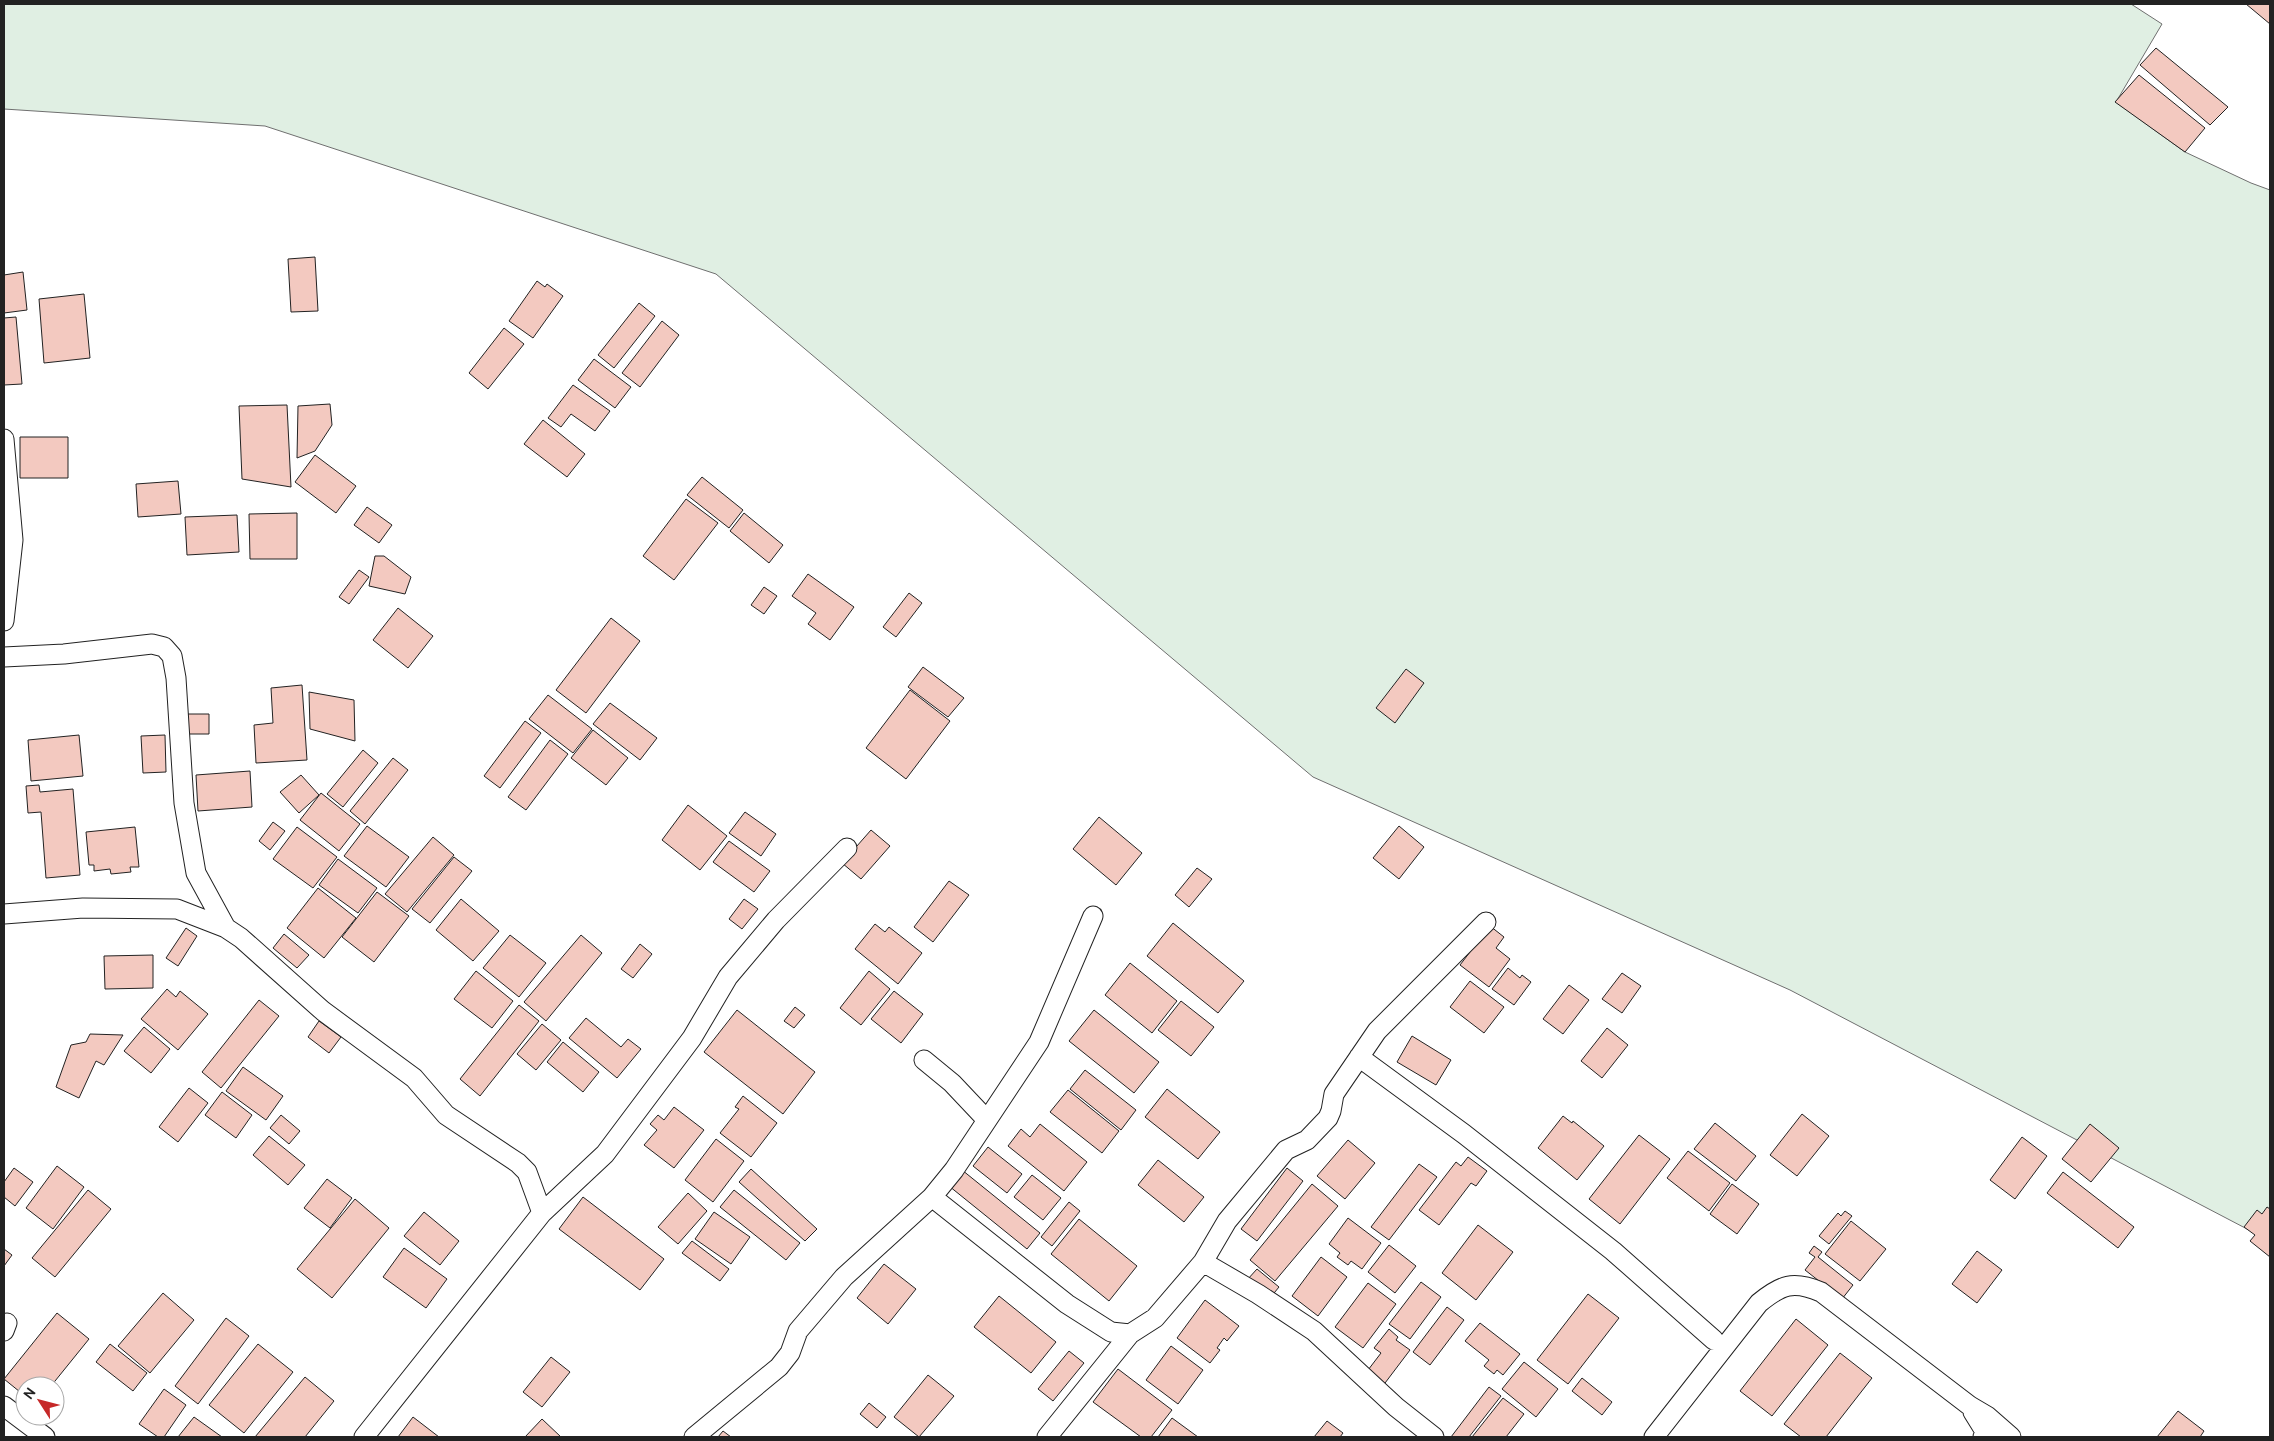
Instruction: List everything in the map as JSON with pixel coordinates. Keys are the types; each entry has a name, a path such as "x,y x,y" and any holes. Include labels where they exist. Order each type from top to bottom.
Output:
{"street":[{"path":"4,439 13,540 4,621"},
{"path":"4,657 64,654 152,644 164,647 172,656 176,678 184,803 196,873 226,928"},
{"path":"364,1437 542,1213 605,1154 692,1038 728,977 776,920 847,848"},
{"path":"4,914 83,908 177,909 226,928 241,938 323,1011 414,1078 446,1115 518,1163 527,1172 542,1213"},
{"path":"694,1437 779,1367 790,1353 798,1331 844,1277 932,1197 954,1170 986,1119 1039,1042 1093,916"},
{"path":"1046,1437 1130,1334 1155,1318 1203,1262 1227,1220 1286,1150 1307,1140 1328,1118 1332,1111 1334,1094 1377,1031 1486,922"},
{"path":"1359,1056 1464,1134 1613,1250 1714,1340"},
{"path":"924,1060 952,1083 986,1119"},
{"path":"932,1197 1067,1304 1111,1332 1130,1334"},
{"path":"1203,1262 1258,1294 1314,1332 1396,1407 1434,1437"},
{"path":"1654,1437 1759,1303 1772,1293 1790,1284 1804,1284 1821,1292 1970,1406 1987,1416 2011,1437"},
{"path":"4,1406 45,1437"},
{"path":"1970,1406 1986,1432 1983,1437"}],"green space":[{"path":"4,4 2131,4 2162,24 2116,102 2185,152 2270,190 2270,1241 1790,990 1313,777 716,274 265,126 4,109"}],"building":[{"path":"2246,4 2270,4 2270,24"},
{"path":"2156,48 2228,107 2210,125 2140,65"},
{"path":"2139,75 2205,128 2185,152 2115,102"},
{"path":"315,257 318,311 291,312 288,259"},
{"path":"23,272 27,310 4,313 4,275"},
{"path":"537,281 545,287 547,284 563,296 533,338 509,321"},
{"path":"84,294 90,358 44,363 39,299"},
{"path":"639,303 655,316 614,368 598,355"},
{"path":"16,317 22,384 4,385 4,318"},
{"path":"662,321 679,335 640,387 622,373"},
{"path":"504,328 524,344 488,389 469,373"},
{"path":"594,359 631,387 615,408 578,380"},
{"path":"573,385 610,411 595,431 571,414 561,427 548,418"},
{"path":"330,404 332,425 315,451 297,458 298,406"},
{"path":"287,405 291,487 242,479 239,406"},
{"path":"543,420 585,454 567,477 524,444"},
{"path":"20,437 68,437 68,478 20,478"},
{"path":"315,455 356,486 336,513 295,482"},
{"path":"702,477 743,510 729,528 687,495"},
{"path":"178,481 181,514 138,517 136,484"},
{"path":"686,499 718,523 674,580 643,556"},
{"path":"367,507 392,525 379,543 354,525"},
{"path":"297,513 297,559 250,559 249,514"},
{"path":"744,513 783,545 769,563 730,531"},
{"path":"237,515 239,552 187,555 185,517"},
{"path":"375,556 384,556 411,577 405,594 369,586"},
{"path":"359,570 369,577 349,604 339,597"},
{"path":"808,574 854,607 830,640 808,624 816,613 792,596"},
{"path":"764,587 777,596 764,614 751,605"},
{"path":"909,593 922,603 896,637 883,627"},
{"path":"398,608 433,636 408,668 373,640"},
{"path":"611,618 640,641 586,713 556,690"},
{"path":"923,667 964,698 948,717 908,687"},
{"path":"1406,669 1424,683 1395,723 1376,708"},
{"path":"302,685 307,760 256,763 254,725 273,723 271,688"},
{"path":"910,690 950,721 906,779 866,748"},
{"path":"309,692 354,700 355,741 310,729"},
{"path":"548,695 592,729 573,753 529,719"},
{"path":"610,703 657,738 640,760 593,724"},
{"path":"182,714 209,714 209,734 182,734"},
{"path":"525,721 541,733 500,788 484,776"},
{"path":"593,730 628,758 606,785 571,758"},
{"path":"79,735 83,776 31,781 28,740"},
{"path":"165,735 166,772 143,773 141,736"},
{"path":"550,740 568,754 526,810 508,797"},
{"path":"363,750 378,763 343,807 327,794"},
{"path":"393,758 408,770 365,824 350,811"},
{"path":"250,771 252,807 198,811 196,775"},
{"path":"301,775 319,795 299,813 280,792"},
{"path":"39,785 40,792 73,789 80,875 46,878 41,812 28,813 26,786"},
{"path":"321,793 360,824 339,851 300,820"},
{"path":"688,805 727,836 700,870 662,840"},
{"path":"745,812 776,834 761,856 729,833"},
{"path":"1099,817 1142,853 1116,885 1073,849"},
{"path":"273,822 285,831 270,850 259,841"},
{"path":"367,826 409,857 386,887 344,856"},
{"path":"1399,826 1424,847 1399,879 1373,858"},
{"path":"135,827 139,867 130,867 131,872 111,874 110,869 94,871 94,865 89,865 86,832"},
{"path":"297,827 337,857 313,888 273,859"},
{"path":"871,830 890,846 861,879 842,863"},
{"path":"433,837 454,855 407,912 385,894"},
{"path":"729,841 770,871 754,892 713,862"},
{"path":"454,857 472,871 430,923 412,909"},
{"path":"338,859 377,888 358,913 319,885"},
{"path":"1197,868 1212,879 1189,907 1175,895"},
{"path":"949,881 969,895 933,942 914,927"},
{"path":"318,888 356,918 324,958 287,928"},
{"path":"377,892 409,916 374,962 342,937"},
{"path":"461,899 499,931 473,961 436,930"},
{"path":"744,899 758,909 742,929 729,919"},
{"path":"1173,923 1244,981 1218,1013 1147,956"},
{"path":"875,924 885,932 889,927 922,953 898,984 855,949"},
{"path":"1490,926 1504,937 1496,948 1510,959 1489,987 1460,965"},
{"path":"186,928 197,936 178,966 166,958"},
{"path":"284,934 309,955 297,968 273,948"},
{"path":"510,935 546,963 519,997 483,968"},
{"path":"581,935 602,953 546,1021 524,1002"},
{"path":"640,944 652,954 633,978 621,969"},
{"path":"153,955 153,988 105,989 104,956"},
{"path":"1130,963 1177,1001 1152,1033 1105,995"},
{"path":"1508,968 1520,978 1522,975 1531,982 1514,1005 1492,989"},
{"path":"476,971 513,1001 492,1028 454,999"},
{"path":"869,971 890,989 861,1025 840,1008"},
{"path":"1622,973 1641,986 1622,1013 1602,999"},
{"path":"1470,981 1504,1007 1484,1033 1450,1007"},
{"path":"1569,985 1589,1000 1563,1034 1543,1019"},
{"path":"167,989 176,997 180,991 208,1014 178,1050 141,1019"},
{"path":"894,991 923,1014 901,1043 871,1019"},
{"path":"259,1000 279,1016 221,1088 202,1072"},
{"path":"1181,1001 1214,1027 1191,1056 1158,1030"},
{"path":"519,1005 539,1021 480,1096 460,1079"},
{"path":"795,1007 805,1015 794,1028 784,1021"},
{"path":"737,1010 815,1072 783,1114 704,1052"},
{"path":"1094,1010 1159,1062 1134,1093 1069,1041"},
{"path":"586,1018 621,1047 628,1039 641,1049 617,1078 569,1038"},
{"path":"319,1021 341,1037 329,1053 308,1037"},
{"path":"542,1024 561,1040 536,1070 517,1054"},
{"path":"144,1027 170,1049 151,1073 124,1051"},
{"path":"1607,1028 1628,1045 1602,1078 1581,1061"},
{"path":"90,1034 123,1035 104,1065 96,1061 79,1098 56,1087 71,1045 86,1042"},
{"path":"1412,1036 1451,1060 1436,1085 1397,1062"},
{"path":"563,1042 599,1072 583,1092 547,1062"},
{"path":"243,1067 283,1096 266,1120 226,1091"},
{"path":"1085,1070 1136,1110 1121,1130 1070,1089"},
{"path":"189,1088 208,1103 178,1142 159,1127"},
{"path":"1167,1089 1220,1132 1198,1159 1145,1117"},
{"path":"1068,1090 1119,1131 1102,1153 1050,1112"},
{"path":"222,1092 252,1115 236,1138 205,1115"},
{"path":"743,1096 777,1123 751,1157 720,1133 739,1109 735,1107"},
{"path":"674,1107 704,1130 674,1168 644,1145 657,1130 650,1124 658,1115 664,1120"},
{"path":"1802,1114 1829,1136 1797,1176 1770,1155"},
{"path":"281,1115 300,1131 289,1144 270,1128"},
{"path":"1563,1116 1572,1123 1573,1121 1604,1146 1577,1180 1538,1148"},
{"path":"1715,1123 1756,1156 1736,1181 1694,1149"},
{"path":"1040,1124 1087,1162 1064,1191 1008,1146 1021,1129 1030,1137"},
{"path":"2090,1124 2119,1148 2091,1182 2062,1159"},
{"path":"1639,1135 1670,1159 1620,1224 1589,1199"},
{"path":"269,1136 305,1165 288,1185 253,1155"},
{"path":"2022,1137 2047,1156 2015,1199 1990,1180"},
{"path":"716,1139 744,1161 713,1202 685,1180"},
{"path":"1348,1140 1375,1163 1345,1199 1317,1176"},
{"path":"988,1147 1022,1174 1007,1193 973,1166"},
{"path":"1688,1151 1730,1183 1709,1211 1667,1178"},
{"path":"1468,1157 1487,1171 1476,1186 1471,1183 1439,1225 1419,1210 1456,1162 1461,1166"},
{"path":"1158,1160 1204,1197 1184,1222 1138,1185"},
{"path":"1419,1164 1437,1177 1389,1240 1371,1227"},
{"path":"57,1166 84,1187 53,1229 26,1208"},
{"path":"14,1168 33,1182 15,1206 4,1197 4,1182"},
{"path":"1287,1168 1303,1181 1257,1241 1241,1229"},
{"path":"751,1169 817,1229 805,1241 739,1182"},
{"path":"962,1170 1040,1233 1027,1249 949,1186"},
{"path":"2063,1172 2134,1227 2118,1248 2047,1193"},
{"path":"1032,1175 1061,1198 1043,1220 1014,1197"},
{"path":"327,1179 352,1198 330,1228 304,1208"},
{"path":"1312,1184 1338,1206 1275,1281 1250,1260"},
{"path":"1732,1184 1759,1204 1737,1234 1710,1214"},
{"path":"88,1190 111,1209 55,1277 32,1258"},
{"path":"734,1190 800,1243 786,1260 720,1207"},
{"path":"688,1193 707,1211 678,1244 658,1227"},
{"path":"583,1197 664,1259 640,1290 559,1229"},
{"path":"355,1199 389,1228 332,1298 297,1269"},
{"path":"1069,1202 1080,1211 1052,1246 1041,1237"},
{"path":"2267,1207 2270,1209 2270,1257 2250,1241 2255,1235 2244,1227 2257,1210 2262,1214"},
{"path":"1845,1211 1852,1216 1829,1244 1819,1236 1838,1213 1841,1216"},
{"path":"424,1212 459,1241 440,1265 404,1236"},
{"path":"714,1212 750,1237 731,1264 695,1239"},
{"path":"1348,1218 1381,1243 1362,1269 1351,1261 1348,1265 1337,1257 1340,1253 1329,1244"},
{"path":"1079,1219 1137,1266 1109,1301 1051,1254"},
{"path":"1851,1221 1886,1249 1860,1281 1825,1254"},
{"path":"1478,1225 1513,1252 1476,1300 1442,1273"},
{"path":"692,1241 729,1269 720,1281 682,1253"},
{"path":"1389,1245 1416,1266 1395,1293 1368,1272"},
{"path":"1814,1246 1822,1252 1818,1257 1853,1285 1842,1299 1805,1270 1815,1257 1809,1253"},
{"path":"404,1248 447,1279 426,1308 383,1277"},
{"path":"4,1249 12,1255 4,1266"},
{"path":"1977,1251 2002,1270 1977,1303 1952,1284"},
{"path":"1321,1257 1347,1277 1318,1316 1292,1296"},
{"path":"884,1264 916,1289 888,1324 857,1298"},
{"path":"1257,1269 1279,1287 1270,1298 1247,1280"},
{"path":"1421,1282 1441,1297 1410,1339 1389,1324"},
{"path":"1368,1283 1396,1304 1363,1348 1335,1327"},
{"path":"163,1293 194,1320 150,1373 118,1346"},
{"path":"1588,1294 1619,1318 1568,1384 1537,1360"},
{"path":"999,1296 1056,1342 1031,1373 974,1327"},
{"path":"1205,1300 1239,1326 1227,1341 1224,1338 1217,1348 1220,1350 1210,1363 1177,1338"},
{"path":"1447,1307 1464,1320 1430,1365 1413,1352"},
{"path":"57,1313 89,1339 59,1376 15,1376 15,1388 4,1379"},
{"path":"226,1318 249,1336 198,1404 175,1386"},
{"path":"1796,1319 1828,1345 1772,1416 1740,1391"},
{"path":"1480,1323 1520,1354 1503,1375 1497,1370 1494,1374 1484,1366 1489,1360 1465,1341"},
{"path":"1389,1329 1398,1337 1396,1340 1410,1350 1382,1387 1365,1374 1381,1353 1374,1348"},
{"path":"110,1344 147,1373 133,1391 96,1362"},
{"path":"258,1344 293,1372 244,1433 209,1405"},
{"path":"1171,1346 1203,1370 1178,1404 1146,1380"},
{"path":"1069,1351 1084,1363 1053,1401 1038,1389"},
{"path":"1840,1353 1872,1378 1826,1437 1801,1437 1784,1424"},
{"path":"551,1357 570,1372 542,1407 523,1392"},
{"path":"1524,1362 1558,1389 1536,1417 1502,1389"},
{"path":"1118,1369 1172,1410 1151,1437 1141,1437 1093,1402"},
{"path":"928,1375 954,1396 919,1437 894,1417"},
{"path":"305,1377 334,1401 305,1437 255,1437"},
{"path":"1582,1378 1612,1402 1602,1415 1572,1391"},
{"path":"1489,1387 1501,1396 1469,1437 1451,1437"},
{"path":"164,1389 186,1405 164,1437 158,1437 139,1424"},
{"path":"1503,1398 1524,1414 1506,1437 1472,1437"},
{"path":"869,1403 886,1417 877,1428 860,1414"},
{"path":"2178,1411 2204,1431 2200,1437 2157,1437"},
{"path":"194,1417 222,1437 178,1437"},
{"path":"413,1417 439,1437 398,1437"},
{"path":"1172,1418 1198,1437 1158,1437"},
{"path":"542,1419 561,1437 525,1437"},
{"path":"1327,1421 1343,1433 1340,1437 1314,1437"},
{"path":"723,1431 731,1437 718,1437"}]}
